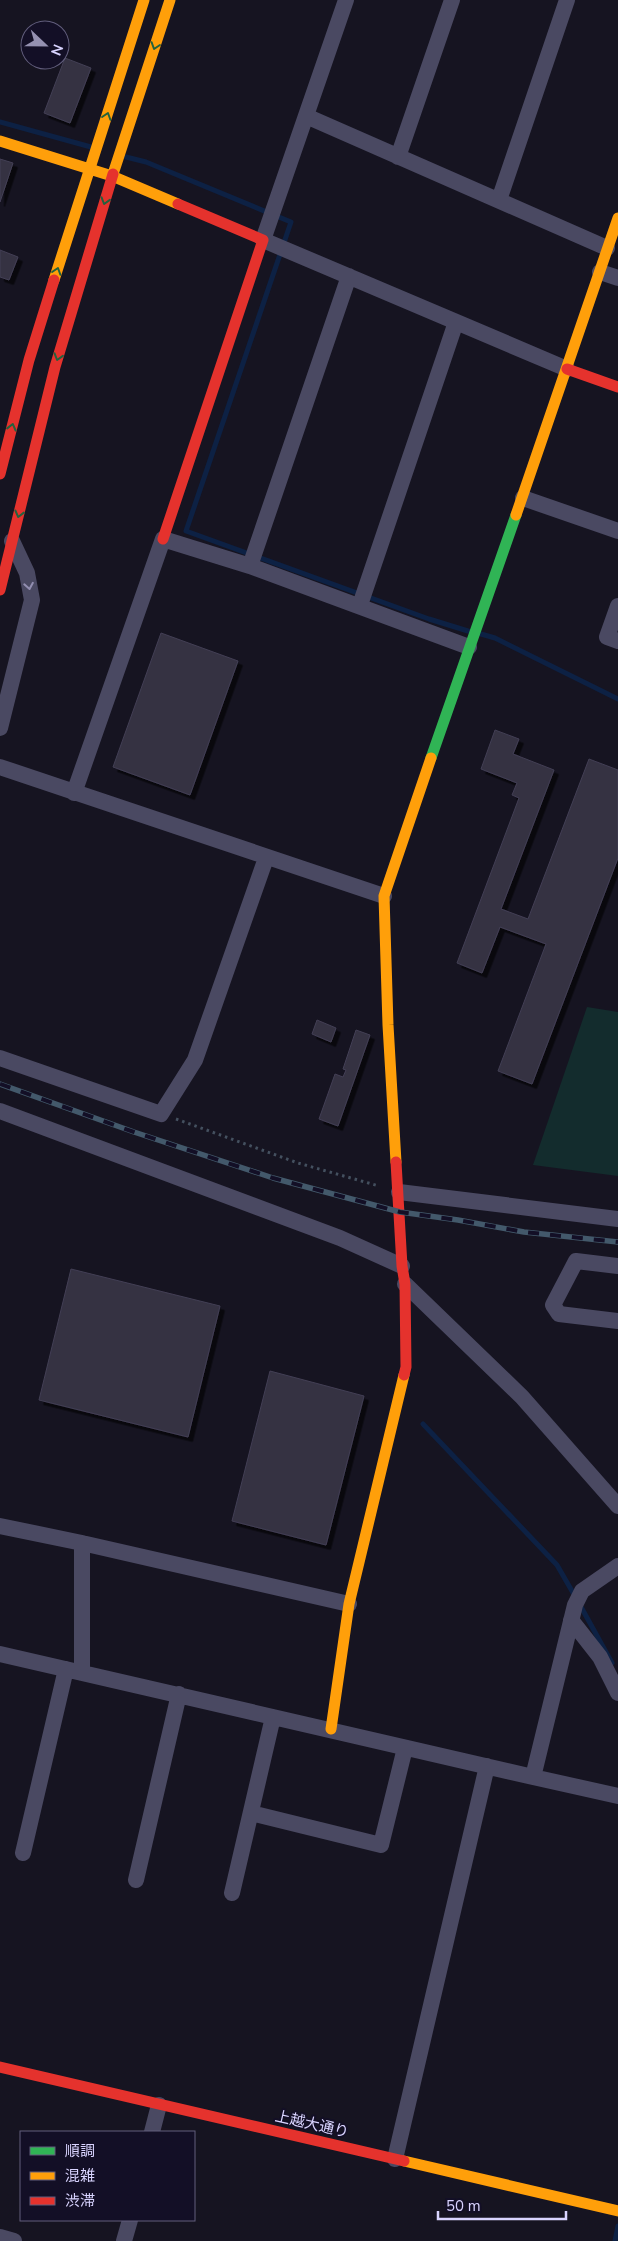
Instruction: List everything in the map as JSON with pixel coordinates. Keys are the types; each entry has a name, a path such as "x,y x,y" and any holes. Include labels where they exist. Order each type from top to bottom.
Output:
{"street":[{"path":"0,474 29,360 144,0"},
{"path":"0,590 55,367 112,176 170,0"},
{"path":"74,793 163,539 346,0"},
{"path":"398,157 452,0"},
{"path":"499,200 567,0"},
{"path":"306,116 608,248"},
{"path":"0,140 112,176 567,370 618,387"},
{"path":"331,1729 349,1604 406,1368 405,1284 402,1266 388,1025 384,896 469,647 523,498 618,218"},
{"path":"600,272 618,278"},
{"path":"250,566 349,276"},
{"path":"360,606 456,322"},
{"path":"523,498 618,531"},
{"path":"163,539 250,566 469,647"},
{"path":"0,728 32,600 27,573 12,541"},
{"path":"618,606 607,637 618,641"},
{"path":"0,768 384,896"},
{"path":"0,1058 161,1114 195,1060 266,858"},
{"path":"0,1111 340,1238 402,1266"},
{"path":"399,1192 618,1219"},
{"path":"618,1266 576,1261 553,1305 559,1314 618,1321"},
{"path":"405,1284 522,1397 618,1506"},
{"path":"0,1526 349,1604"},
{"path":"23,1853 74,1671 82,1543"},
{"path":"533,1776 574,1605 582,1591 618,1566"},
{"path":"571,1620 600,1657 618,1692"},
{"path":"0,1654 618,1796"},
{"path":"136,1880 179,1694"},
{"path":"232,1893 273,1718"},
{"path":"251,1813 381,1845 405,1748"},
{"path":"395,2158 487,1766"},
{"name":"上越大通り","path":"0,2067 618,2211"},
{"path":"152,2131 159,2105"},
{"path":"124,2241 130,2221"},
{"path":"0,2238 14,2241"}],"path":[{"path":"161,1114 298,1163 399,1192"}],"green space":[{"path":"587,1007 618,1012 618,1176 533,1165"}],"building":[{"path":"70,60 91,68 70,123 44,113 60,70 70,70"},
{"path":"0,159 13,163 0,202"},
{"path":"0,250 18,257 9,280 0,277"},
{"path":"161,633 238,661 190,795 113,767"},
{"path":"495,730 519,739 513,754 554,770 501,909 528,919 589,759 618,770 618,858 532,1084 498,1071 546,944 500,927 482,973 457,963 519,798 512,795 517,783 481,769"},
{"path":"317,1020 336,1028 331,1042 312,1034"},
{"path":"356,1030 370,1035 338,1126 319,1119 335,1074 343,1077 346,1070 343,1069"},
{"path":"71,1269 220,1306 188,1437 39,1400"},
{"path":"270,1371 364,1396 326,1545 232,1521"}],"waterway":[{"path":"0,122 91,147"},
{"path":"126,157 146,162 291,222 186,531 429,619 468,631"},
{"path":"481,634 495,638 618,699"},
{"path":"423,1424 557,1565 576,1598"},
{"path":"580,1605 612,1663"},
{"path":"615,2241 618,2226"}],"railway":[{"path":"0,1084 134,1132 273,1178 400,1212 524,1232 618,1242"}],"traffic: fast":[{"path":"431,758 516,515"}],"traffic: slow":[{"path":"54,280 144,0"},
{"path":"113,174 170,0"},
{"path":"0,141 112,176 178,204"},
{"path":"516,515 618,218"},
{"path":"396,1162 388,1025 384,896 431,758"},
{"path":"331,1729 349,1604 404,1375"},
{"path":"404,2161 618,2211"}],"traffic: jam":[{"path":"0,590 55,367 113,174"},
{"path":"163,539 263,240 178,204"},
{"path":"0,474 29,360 54,280"},
{"path":"567,369 618,387"},
{"path":"396,1162 402,1266 405,1284 406,1367 404,1375"},
{"path":"0,2067 404,2161"}]}
